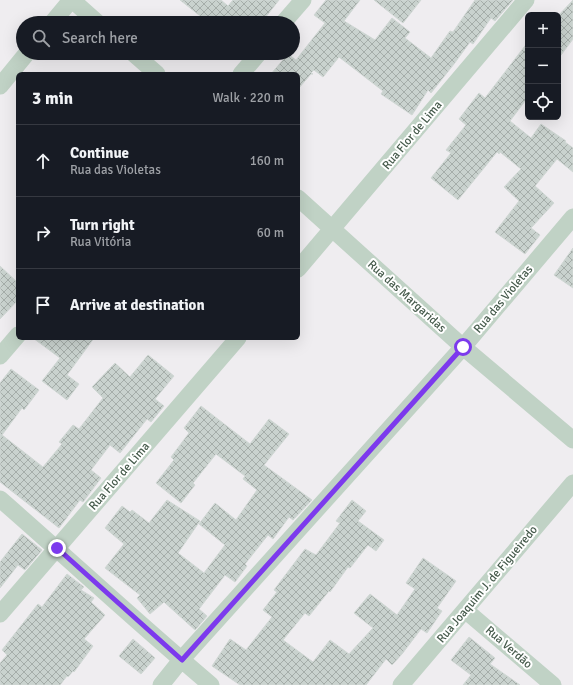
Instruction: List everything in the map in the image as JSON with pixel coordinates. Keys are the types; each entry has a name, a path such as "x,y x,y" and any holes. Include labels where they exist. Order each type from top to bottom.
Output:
{"street":[{"path":"58,16 71,0 90,16"},
{"path":"289,16 302,0"},
{"name":"Rua Flor de Lima","path":"300,267 526,0"},
{"path":"0,86 21,60"},
{"path":"141,60 155,72"},
{"path":"243,72 253,60"},
{"name":"Rua das Margaridas","path":"300,200 463,347 573,440"},
{"name":"Rua das Violetas","path":"161,685 463,347 573,216"},
{"path":"0,356 16,337"},
{"name":"Rua Flor de Lima","path":"0,614 236,340"},
{"name":"Rua Joaquim J. de Figueiredo","path":"401,685 573,483"},
{"path":"0,499 211,685"},
{"name":"Rua Verdão","path":"465,610 553,685"}],"building":[{"path":"180,0 221,0 228,6 233,0 279,0 266,16 200,16"},
{"path":"326,0 360,0 344,21 375,40 392,18 410,32 405,38 431,58 450,31 453,32 475,0 513,0 495,21 491,18 473,44 470,42 431,93 428,90 412,115 381,94 383,91 339,57 323,77 314,70 311,73 313,74 311,74 300,87 300,72 273,72 283,60 300,60 300,55 325,23 314,15"},
{"path":"374,0 421,0 403,23"},
{"path":"573,0 573,39 561,55 561,48 561,13"},
{"path":"525,46 525,101 510,121 531,138 541,124 566,141 565,142 573,148 573,172 557,159 535,186 554,203 531,228 540,235 525,254 495,232 519,201 504,187 521,169 500,152 499,154 497,152 458,200 431,178 451,153 446,150 466,125 459,119 479,93 485,98"},
{"path":"573,248 573,288 554,275"},
{"path":"0,266 16,281 16,302 0,319"},
{"path":"36,340 93,340 67,375 79,384 67,400 42,381 60,358"},
{"path":"148,355 174,376 155,399 164,406 151,422 147,419 120,453 110,445 91,470 101,478 83,502 80,500 59,528 0,482 0,383 11,369 39,390 24,410 22,408 2,435 43,467 62,444 59,442 73,425 79,429 103,398 92,387 115,363 130,377"},
{"path":"201,406 250,444 269,419 289,434 264,465 312,500 293,520 289,517 273,539 268,535 245,564 247,566 235,582 225,575 199,609 207,616 195,630 164,602 150,614 137,598 140,595 105,568 124,544 105,528 122,506 130,512 132,510 149,523 167,500 200,521 178,553 204,573 225,545 199,524 215,503 236,520 257,490 243,479 245,476 216,454 193,483 195,485 181,503 156,483 174,460 171,457 189,433 184,428"},
{"path":"352,500 366,511 358,521 384,540 376,551 368,545 350,568 348,567 330,592 329,591 309,616 305,613 283,640 313,662 330,640 349,654 373,628 354,613 370,594 397,615 415,589 406,583 423,558 456,581 437,608 442,611 427,633 421,629 392,665 386,659 366,685 240,685 212,666 230,639 246,650 272,617 263,610 277,592 274,590 305,549 316,555 340,523 336,521"},
{"path":"22,534 42,550 25,570 18,565 0,588 0,562"},
{"path":"67,574 84,587 81,590 94,598 91,602 105,615 84,639 93,646 74,672 73,671 68,677 67,676 60,685 0,685 0,663 7,655 2,650 38,604 42,607"},
{"path":"469,637 495,658 490,664 520,685 463,685 471,675 451,660"},
{"path":"133,639 155,658 141,674 119,656"}],"route":[{"path":"57,548 182,660 463,347"}]}
